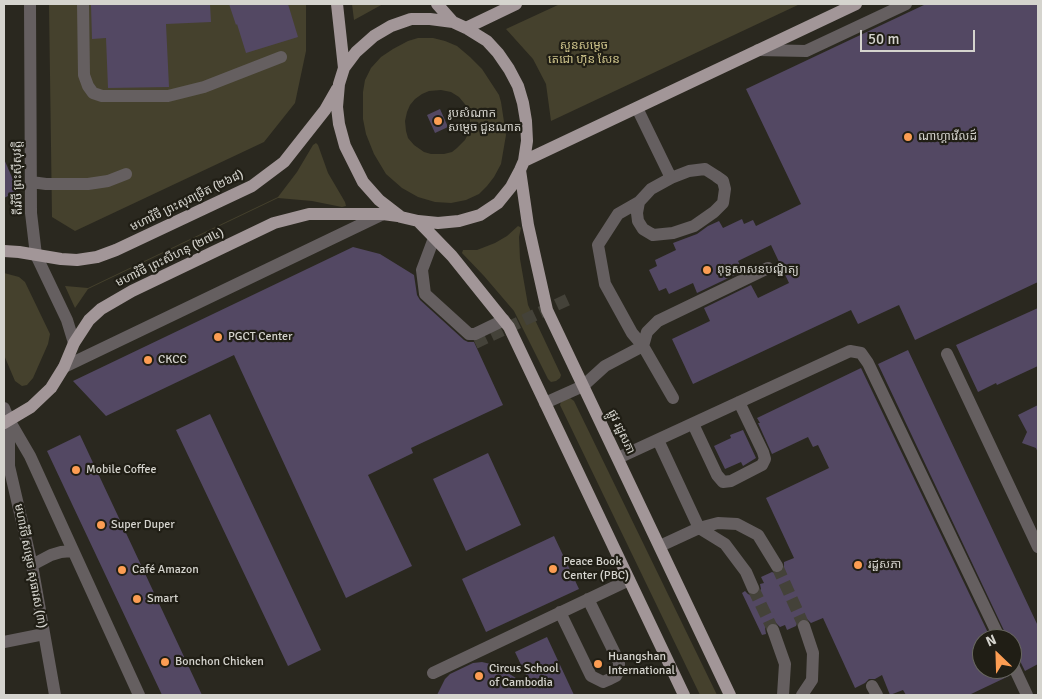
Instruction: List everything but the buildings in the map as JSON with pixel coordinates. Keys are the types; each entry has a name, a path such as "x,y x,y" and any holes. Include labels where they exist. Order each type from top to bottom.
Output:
{"main road":[{"path":"337,4 344,68"},
{"path":"437,4 453,22"},
{"path":"466,28 516,4"},
{"path":"522,166 637,108 856,4"},
{"path":"411,19 453,22 487,41 509,69 516,82 523,103 527,141 522,166 511,187 498,203 480,215 459,221 438,223 418,221 401,216 379,200 363,182 345,146 338,107 339,84 344,68 356,52 374,36 391,26 411,19"},
{"name":"មហាវិថី ព្រះសុរាម្រឹត (២៦៨)","path":"4,251 61,259 77,260 97,257 116,250 252,186 284,162 325,110 339,84"},
{"name":"ផ្លូវ រដ្ឋសភា","path":"522,166 528,225 547,310 730,695"},
{"name":"មហាវិថី ព្រះសីហនុ (២៧៤)","path":"6,422 31,408 51,388 64,367 74,343 89,320 101,309 132,291 274,223 309,214 383,214 401,216"},
{"path":"418,221 452,256 509,327 684,695"}],"street":[{"name":"តីរវិថី ព្រះស៊ីសុវត្តិ","path":"30,4 31,213 36,255 67,320 74,343"},
{"path":"83,4 84,75 93,93 102,96 168,96 204,87 281,57"},
{"path":"758,50 806,52 906,4"},
{"path":"637,108 671,178"},
{"path":"639,202 638,221 643,229 653,235 673,233 694,226 714,212 723,203 725,189 723,181 705,169 689,171 671,178 651,189 639,202 618,214 598,245 605,284 632,333 642,346 673,398"},
{"path":"31,182 88,184 108,181 126,174"},
{"path":"64,367 383,214"},
{"path":"434,238 422,270 425,294 469,334 475,334 504,320"},
{"path":"545,403 583,386 605,366 642,346 647,332 658,320 768,268"},
{"path":"618,458 850,351 861,353 868,363 995,629"},
{"path":"947,354 1038,547"},
{"path":"693,424 717,475 723,482 731,481 762,465 765,459 739,402"},
{"name":"មហាវិថី សម្តេច សុធារស (៣)","path":"4,408 9,466 32,565 55,695"},
{"path":"6,422 30,456 139,695"},
{"path":"658,440 700,528 725,544 746,572 753,588"},
{"path":"660,546 700,528 718,523 737,524 758,535 777,566"},
{"path":"32,565 51,554 72,551"},
{"path":"433,673 629,580"},
{"path":"560,612 591,676 603,682 610,679 616,676 619,670 618,662 588,599"},
{"path":"802,695 812,680 813,653 804,626"},
{"path":"773,630 785,664 783,695"},
{"path":"4,642 44,634"},
{"path":"1020,679 1027,695"}],"green space":[{"path":"49,4 306,4 306,51 295,103 264,142 75,231 52,217"},
{"path":"352,4 383,4 354,20"},
{"name":"សួនសម្តេច តេជោ ហ៊ុន សែន","path":"560,4 800,4 551,121 546,84 533,59 506,29"},
{"path":"418,38 433,38 457,46 482,69 499,95 506,135 501,164 487,186 479,194 466,200 451,203 435,202 418,197 402,188 386,174 374,154 366,134 363,119 365,80 371,68 381,57 408,41","holes":["441,90 451,92 459,97 468,108 470,117 469,132 465,140 452,152 444,154 424,152 408,138 405,121 410,105 415,99 429,91"]},
{"path":"316,143 328,173 346,206 278,198 88,289 75,308 65,286 88,288 278,197"},
{"path":"518,226 521,228 519,237 520,259 528,305 561,375 556,381 551,382 548,379 514,311 462,253 463,250 477,250 495,243 507,236"},
{"path":"4,273 19,277 25,282 50,334 48,344 33,378 27,385 22,386 15,381 4,355"},
{"path":"570,398 574,401 717,695 700,695 560,405 561,402"}],"tunnel":[{"path":"475,343 569,299"},
{"path":"777,566 804,626"},
{"path":"753,588 773,630"}],"place":[{"name":"រូបសំណាក សម្ដេច ជួនណាត","path":"438,121"},
{"name":"ណាហ្គាវើលដ៍","path":"908,137"},
{"name":"ពុទ្ធសាសនបណ្ឌិត្យ","path":"707,270"},
{"name":"PGCT Center","path":"218,337"},
{"name":"CKCC","path":"148,360"},
{"name":"Mobile Coffee","path":"76,470"},
{"name":"Super Duper","path":"101,525"},
{"name":"រដ្ឋសភា","path":"858,565"},
{"name":"Peace Book Center (PBC)","path":"553,569"},
{"name":"Café Amazon","path":"122,570"},
{"name":"Smart","path":"137,599"},
{"name":"Bonchon Chicken","path":"165,662"},
{"name":"Huangshan International","path":"598,664"},
{"name":"Circus School of Cambodia","path":"479,676"}]}
